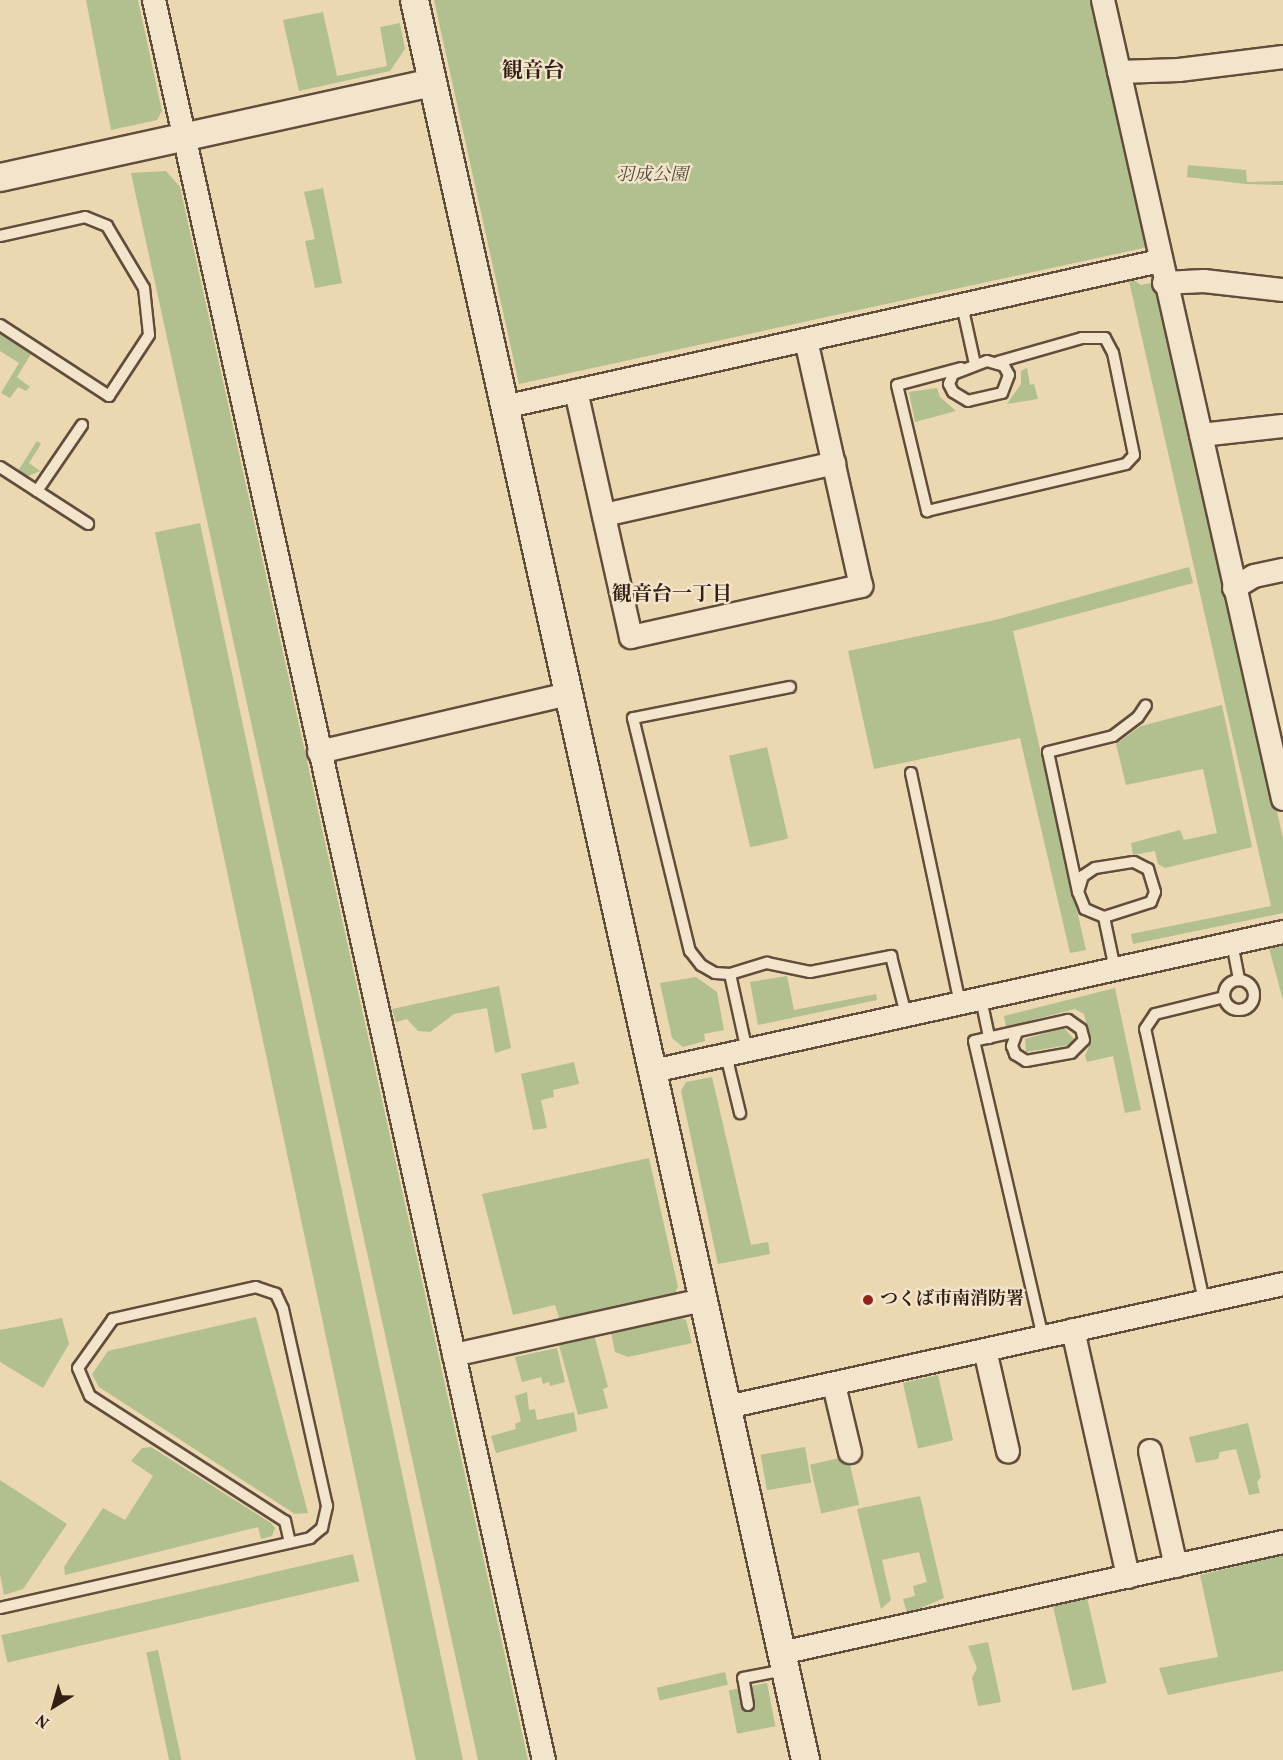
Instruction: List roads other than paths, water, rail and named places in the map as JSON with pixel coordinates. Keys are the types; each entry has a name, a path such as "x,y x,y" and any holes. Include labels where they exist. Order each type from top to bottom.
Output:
{"street":[{"path":"154,0 544,1760"},
{"path":"414,0 805,1760"},
{"path":"1103,0 1233,588 1283,799"},
{"path":"1119,72 1179,70 1283,57"},
{"path":"0,177 432,82"},
{"path":"504,407 962,305 1162,272 1204,281 1283,290"},
{"path":"576,391 631,638 861,586 806,340"},
{"path":"1201,435 1283,426"},
{"path":"604,515 834,463"},
{"path":"1233,588 1254,576 1283,570"},
{"path":"319,752 568,694"},
{"path":"653,1071 1283,932"},
{"path":"727,1407 1283,1284"},
{"path":"454,1355 702,1300"},
{"path":"1072,1330 1128,1577"},
{"path":"986,1350 1008,1451"},
{"path":"834,1384 850,1452"},
{"path":"1150,1451 1176,1566"},
{"path":"783,1662 1128,1577 1283,1542"}],"lane":[{"path":"0,236 85,217 106,226 144,288 149,335 109,396 0,325"},
{"path":"962,305 975,364"},
{"path":"1082,338 1106,338 1113,352 1134,455 1126,464 927,511 897,385 975,364 998,362 1082,338"},
{"path":"961,368 949,384 953,392 968,401 1002,393 1007,386 1009,375 998,362"},
{"path":"38,491 82,425"},
{"path":"0,467 88,524"},
{"path":"790,687 633,718 690,951 700,965 715,973 730,974 767,963 810,972 891,956 906,1015"},
{"path":"1078,892 1083,876 1095,868 1134,862 1148,869 1155,892 1152,902 1104,917 1093,916 1085,909 1078,892 1048,752 1113,736 1138,717 1146,705"},
{"path":"911,773 970,1001 989,1038"},
{"path":"1104,917 1115,969"},
{"path":"1232,943 1239,980"},
{"path":"730,974 740,1113"},
{"path":"1239,980 1248,982 1254,991 1251,1005 1243,1011 1233,1009 1224,997 1226,987 1239,980"},
{"path":"1204,1301 1145,1029 1155,1014 1224,997"},
{"path":"1017,1032 1012,1046 1015,1054 1026,1061 1071,1053 1084,1040 1081,1029 1068,1020 974,1041 1043,1337"},
{"path":"0,1608 310,1538 322,1528 327,1516 285,1321 276,1294 256,1287 113,1319 78,1368 90,1396 285,1521 290,1542"},
{"path":"748,1705 743,1678 783,1662"}],"place":[{"name":"つくば市南消防署","path":"868,1300"}],"district":[{"name":"観音台","path":"533,72"},
{"name":"観音台一丁目","path":"672,595"}],"park label":[{"name":"羽成公園","path":"652,176"}]}
